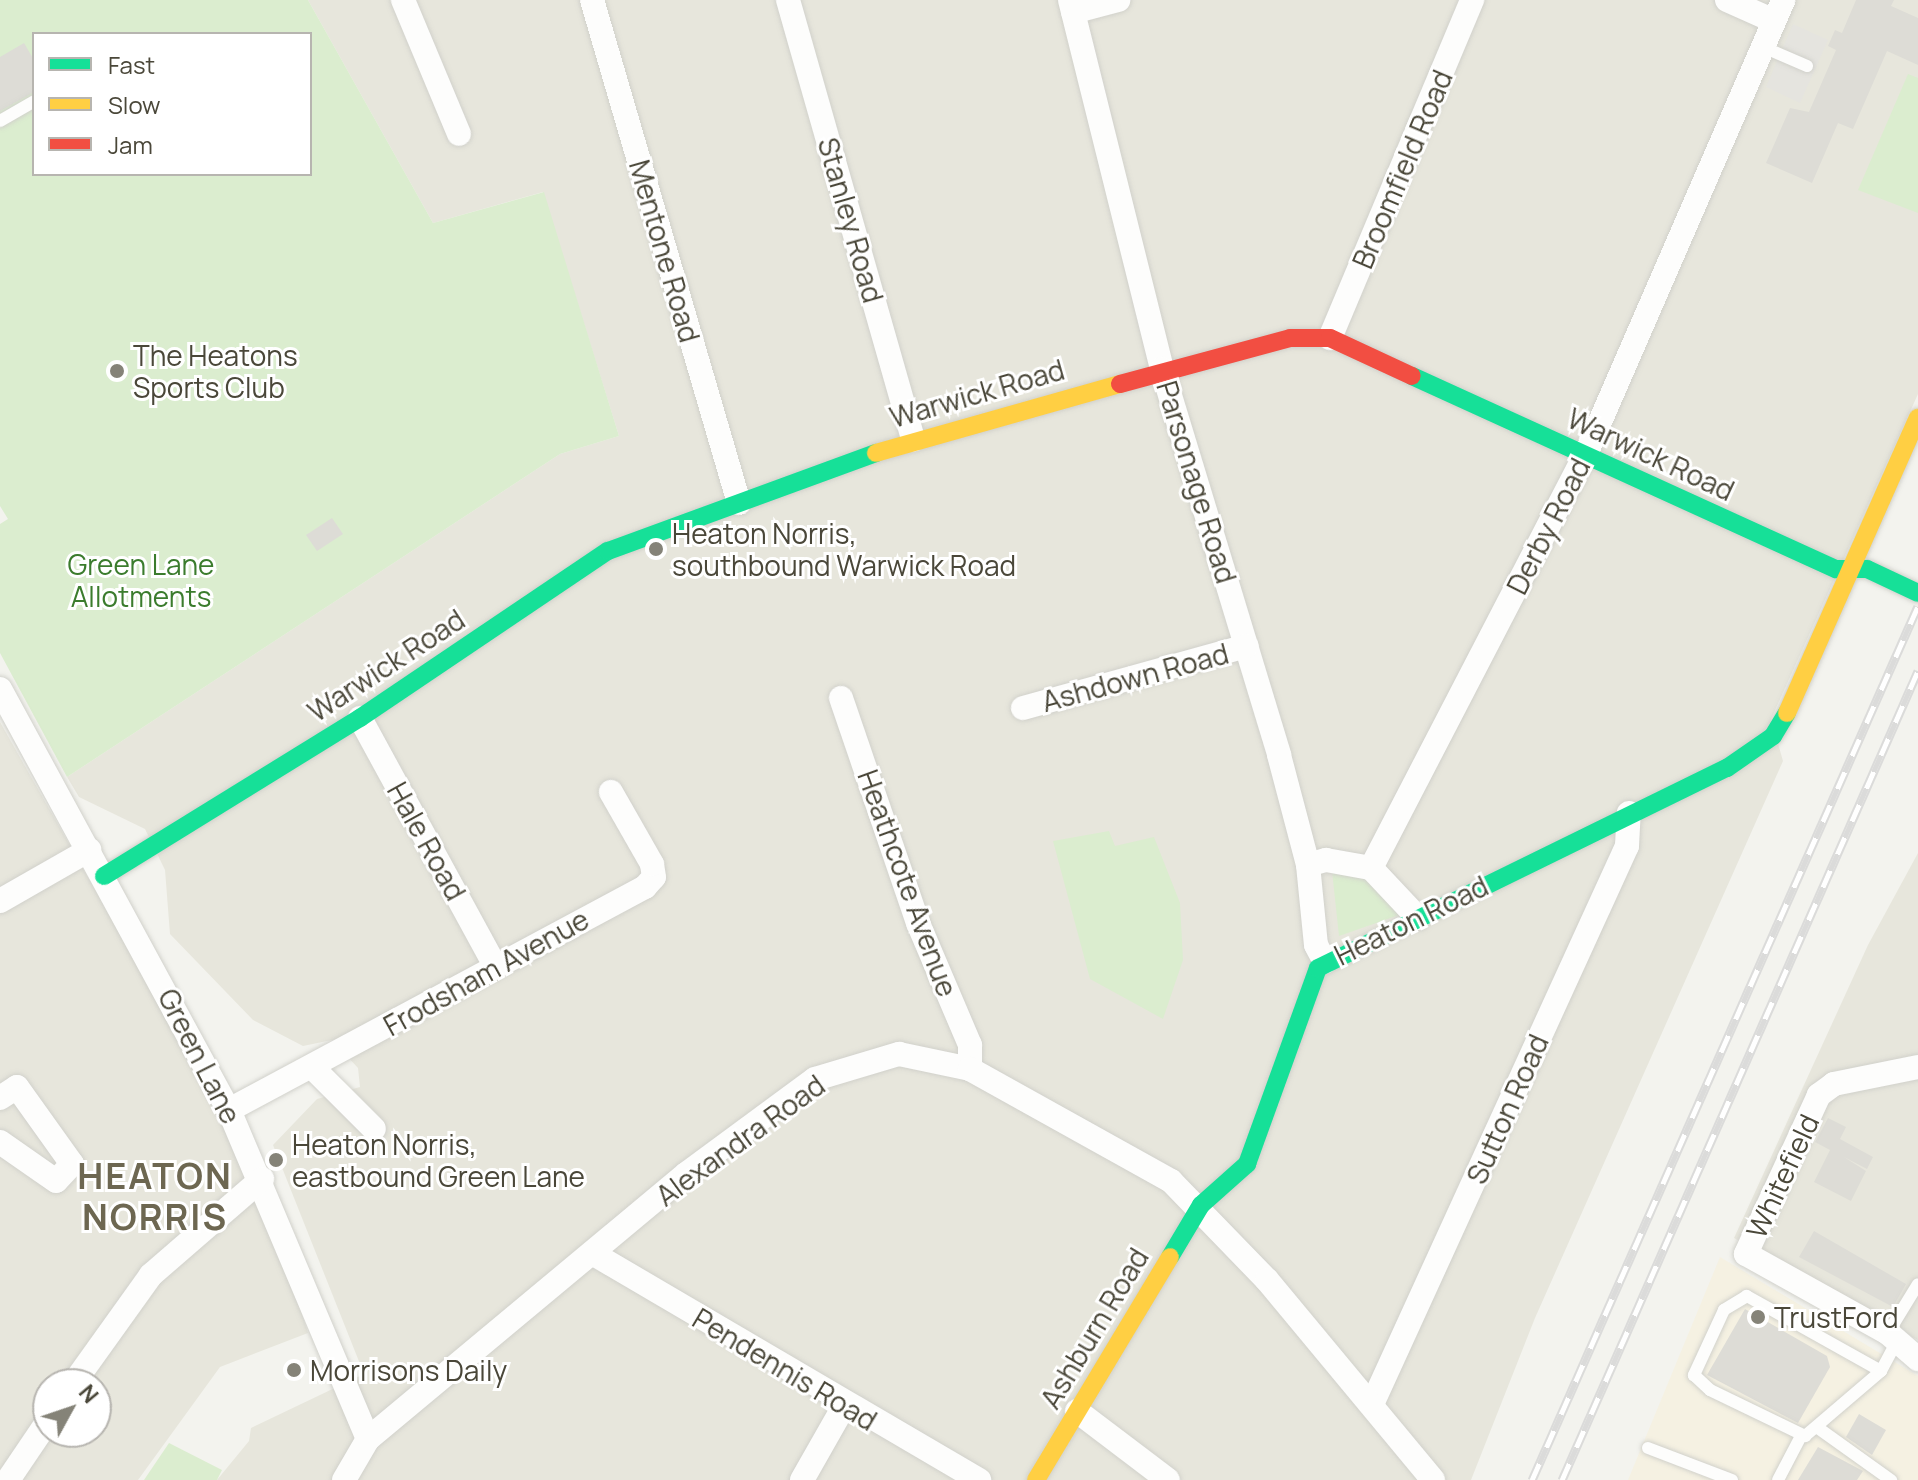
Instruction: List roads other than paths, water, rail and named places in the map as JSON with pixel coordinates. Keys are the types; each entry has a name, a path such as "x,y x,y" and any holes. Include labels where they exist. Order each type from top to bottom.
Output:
{"street":[{"path":"403,0 459,134"},
{"name":"Mentone Road","path":"592,0 739,503"},
{"name":"Stanley Road","path":"788,0 913,440"},
{"path":"1071,6 1118,0"},
{"name":"Broomfield Road","path":"1330,338 1472,0"},
{"path":"1727,0 1778,11"},
{"name":"Parsonage Road","path":"1071,6 1162,369 1247,646 1308,865 1316,945 1325,962"},
{"name":"Derby Road","path":"1371,868 1586,454 1778,11"},
{"name":"Warwick Road","path":"104,876 360,718 608,551 913,440 1162,369 1290,338 1330,338 1836,569 1859,569 1918,593"},
{"name":"Heaton Road","path":"1201,1205 1253,1152 1308,987 1325,962 1727,768 1773,736 1794,702 1859,569 1918,418"},
{"name":"Ashdown Road","path":"1023,708 1247,646"},
{"name":"Green Lane","path":"0,689 229,1110 262,1179 329,1356 368,1439"},
{"name":"Heathcote Avenue","path":"841,698 918,923 970,1045 970,1069"},
{"name":"Hale Road","path":"360,718 494,964"},
{"name":"Frodsham Avenue","path":"229,1110 313,1068 654,877 611,792"},
{"name":"Sutton Road","path":"1373,1402 1627,846 1629,813"},
{"path":"0,901 89,850"},
{"path":"1308,865 1326,860 1371,868 1418,918"},
{"name":"Alexandra Road","path":"368,1439 592,1253 815,1079 899,1054 970,1069 1171,1181 1201,1205"},
{"name":"Whitefield","path":"1918,1067 1834,1084 1819,1095 1746,1254 1891,1339 1918,1359"},
{"path":"313,1068 374,1129"},
{"path":"0,1098 17,1087 72,1164 56,1181 0,1142"},
{"path":"84,1368 151,1275 262,1179"},
{"path":"1201,1205 1373,1402 1433,1480"},
{"name":"Ashburn Road","path":"1036,1480 1201,1205"},
{"name":"Pendennis Road","path":"592,1253 844,1406 979,1480"},
{"path":"802,1480 844,1406"},
{"path":"1077,1411 1168,1480"},
{"path":"344,1480 368,1439"},
{"path":"8,1480 32,1445"}],"lane":[{"path":"1763,47 1807,66"},
{"path":"0,121 32,102"},
{"path":"1778,1480 1801,1436 1818,1428 1881,1371 1891,1339 1918,1284"},
{"path":"1801,1436 1710,1390 1694,1375 1731,1302 1747,1296 1881,1371"},
{"path":"1818,1428 1891,1480"},
{"path":"1648,1448 1732,1480"}],"railway":[{"path":"1532,1480 1918,606"},
{"path":"1562,1480 1918,671"}],"place":[{"name":"The Heatons Sports Club","path":"117,371"},
{"name":"Heaton Norris, southbound Warwick Road","path":"656,549"},
{"name":"Heaton Norris, eastbound Green Lane","path":"276,1160"},
{"name":"TrustFord","path":"1758,1317"},
{"name":"Morrisons Daily","path":"294,1370"}],"district":[{"name":"HEATON NORRIS","path":"155,1196"}],"park label":[{"name":"Green Lane Allotments","path":"141,580"}]}
